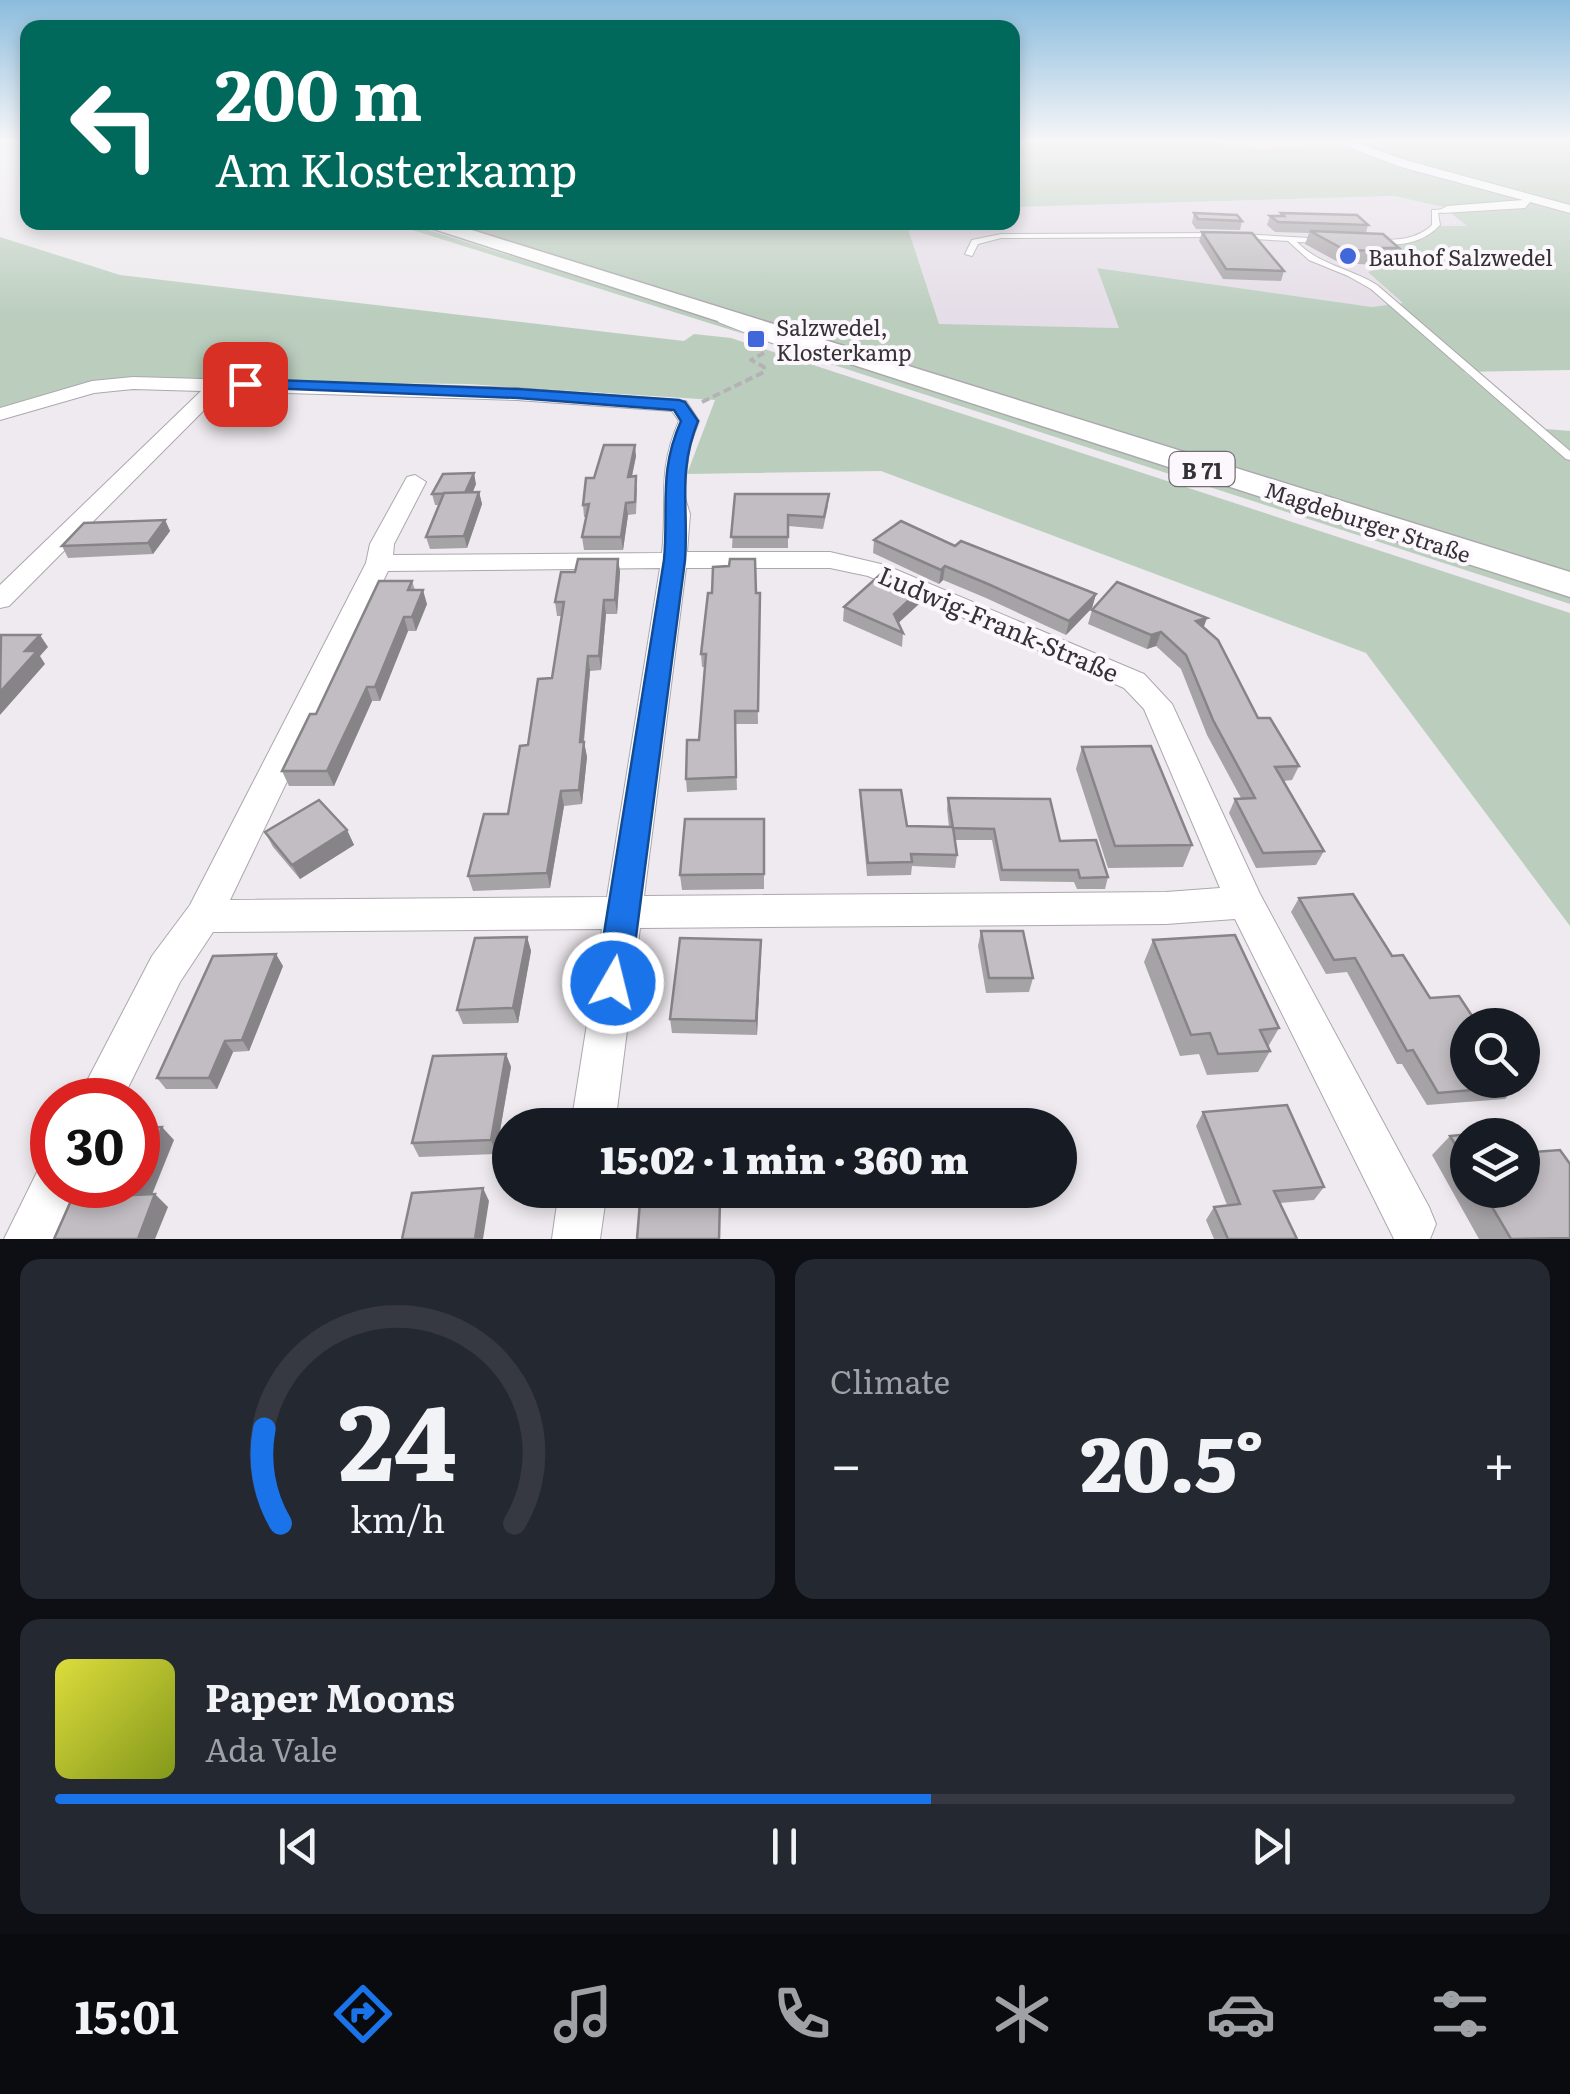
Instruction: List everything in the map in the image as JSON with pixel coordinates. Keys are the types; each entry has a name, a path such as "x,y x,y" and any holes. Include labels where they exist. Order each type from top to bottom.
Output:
{"main road":[{"name":"Magdeburger Straße","path":"447,230 1570,585"}],"street":[{"path":"1530,198 1570,209"},
{"path":"1446,210 1546,202"},
{"path":"0,600 220,384"},
{"path":"0,414 104,385 220,384 518,394 679,406 689,421 678,448 672,496 678,514 674,560 595,1108"},
{"path":"110,1078 166,969 203,916 379,563 382,544 415,482"},
{"name":"Ludwig-Frank-Straße","path":"379,563 830,560 864,566 1134,681 1158,704 1245,902 1412,1224"},
{"path":"203,916 1166,908 1245,902"},
{"path":"28,1239 44,1208"},
{"path":"576,1239 580,1208"}],"lane":[{"path":"1368,242 1422,237 1435,228 1434,211 1446,210"},
{"path":"969,254 976,242 1016,236 1185,234 1329,241"},
{"path":"1291,240 1309,262 1362,278 1570,458"}],"path":[{"path":"679,406 706,401 764,372 764,367 751,360 754,358"}],"shaded area":[{"path":"1402,198 1443,207 1468,227 1394,244 1407,259 1369,272 1404,303 1372,307 1098,268 1120,328 938,325 908,230 1020,230 1020,207"}],"green space":[{"path":"1020,198 1331,198 1020,207"},
{"path":"1402,198 1570,198 1570,370 1464,372 1534,428 1570,431 1570,572 473,230 908,230 939,324 1119,328 1097,268 1372,307 1403,303 1368,272 1407,259 1393,243 1425,238 1439,226 1467,226 1443,207"},
{"path":"412,230 428,230 711,319 744,334"},
{"path":"0,237 120,275 684,341 694,334 731,338 1570,613 1570,926 1366,653 881,471 687,474 715,400 467,384 123,380 0,409"},
{"path":"816,353 1570,593 1570,604 800,354"}],"building":[{"path":"1194,213 1237,215 1242,221 1198,219"},
{"path":"1281,213 1357,215 1368,225 1278,222 1270,216 1284,216"},
{"path":"1310,231 1383,234 1399,248 1345,250"},
{"path":"1202,232 1252,233 1284,271 1226,269"},
{"path":"604,445 635,445 628,477 636,476 635,502 626,503 621,537 582,537 589,504 583,505 586,478 594,478"},
{"path":"474,473 465,493 432,494 443,474"},
{"path":"479,492 464,536 426,537 444,493"},
{"path":"735,494 829,494 824,517 788,515 788,537 731,537"},
{"path":"165,520 148,543 62,546 84,523"},
{"path":"901,521 955,546 961,541 1096,594 1069,621 945,566 941,570 874,540"},
{"path":"578,559 618,559 615,600 604,600 599,656 588,656 579,790 561,791 547,873 468,876 484,814 508,814 520,746 528,745 538,679 552,678 564,602 555,602 561,572 575,572"},
{"path":"730,559 755,559 756,593 760,593 758,711 735,711 736,777 686,779 687,740 699,740 706,654 701,654 713,567 729,566"},
{"path":"882,573 921,589 894,614 903,633 844,607"},
{"path":"379,581 412,581 408,590 423,590 412,617 404,617 375,687 367,687 327,771 282,771 310,714 316,714"},
{"path":"1117,582 1207,618 1196,621 1218,640 1258,718 1270,718 1299,766 1275,767 1324,851 1263,853 1235,799 1255,798 1213,720 1186,655 1161,632 1151,635 1092,610"},
{"path":"1,635 40,635 25,651 37,651 0,692"},
{"path":"1151,746 1192,845 1115,846 1082,747"},
{"path":"860,790 901,790 907,826 953,827 957,855 911,854 912,862 868,863"},
{"path":"948,798 1050,799 1060,841 1096,840 1108,877 1080,878 1078,870 1002,870 994,829 953,828"},
{"path":"319,800 347,830 292,865 265,832"},
{"path":"685,819 764,819 764,874 680,875"},
{"path":"1353,894 1392,956 1403,955 1430,998 1459,996 1467,1008 1450,1008 1450,1092 1438,1093 1413,1050 1407,1051 1355,958 1334,960 1299,898"},
{"path":"981,931 1023,931 1033,978 989,978"},
{"path":"1235,935 1279,1028 1260,1030 1270,1051 1218,1054 1210,1033 1191,1035 1153,940"},
{"path":"527,937 513,1008 457,1010 475,938"},
{"path":"680,938 761,940 756,1021 670,1019"},
{"path":"276,954 242,1040 225,1041 209,1078 157,1078 213,956"},
{"path":"506,1054 497,1108 492,1108 491,1140 412,1143 433,1056"},
{"path":"1287,1105 1324,1187 1274,1191 1297,1239 1228,1239 1214,1207 1240,1204 1203,1112"},
{"path":"1560,1150 1570,1164 1570,1238 1511,1239 1493,1208 1540,1208 1540,1152"},
{"path":"483,1188 475,1239 402,1239 412,1193"},
{"path":"68,1208 150,1208 138,1239 54,1239"},
{"path":"640,1208 720,1208 719,1239 637,1239"}],"place":[{"name":"Bauhof Salzwedel","path":"1348,256"},
{"name":"Salzwedel, Klosterkamp","path":"756,339"}],"route":[{"path":"245,384 518,394 679,406 689,421 678,448 672,496 678,514 674,560 613,983"}]}
